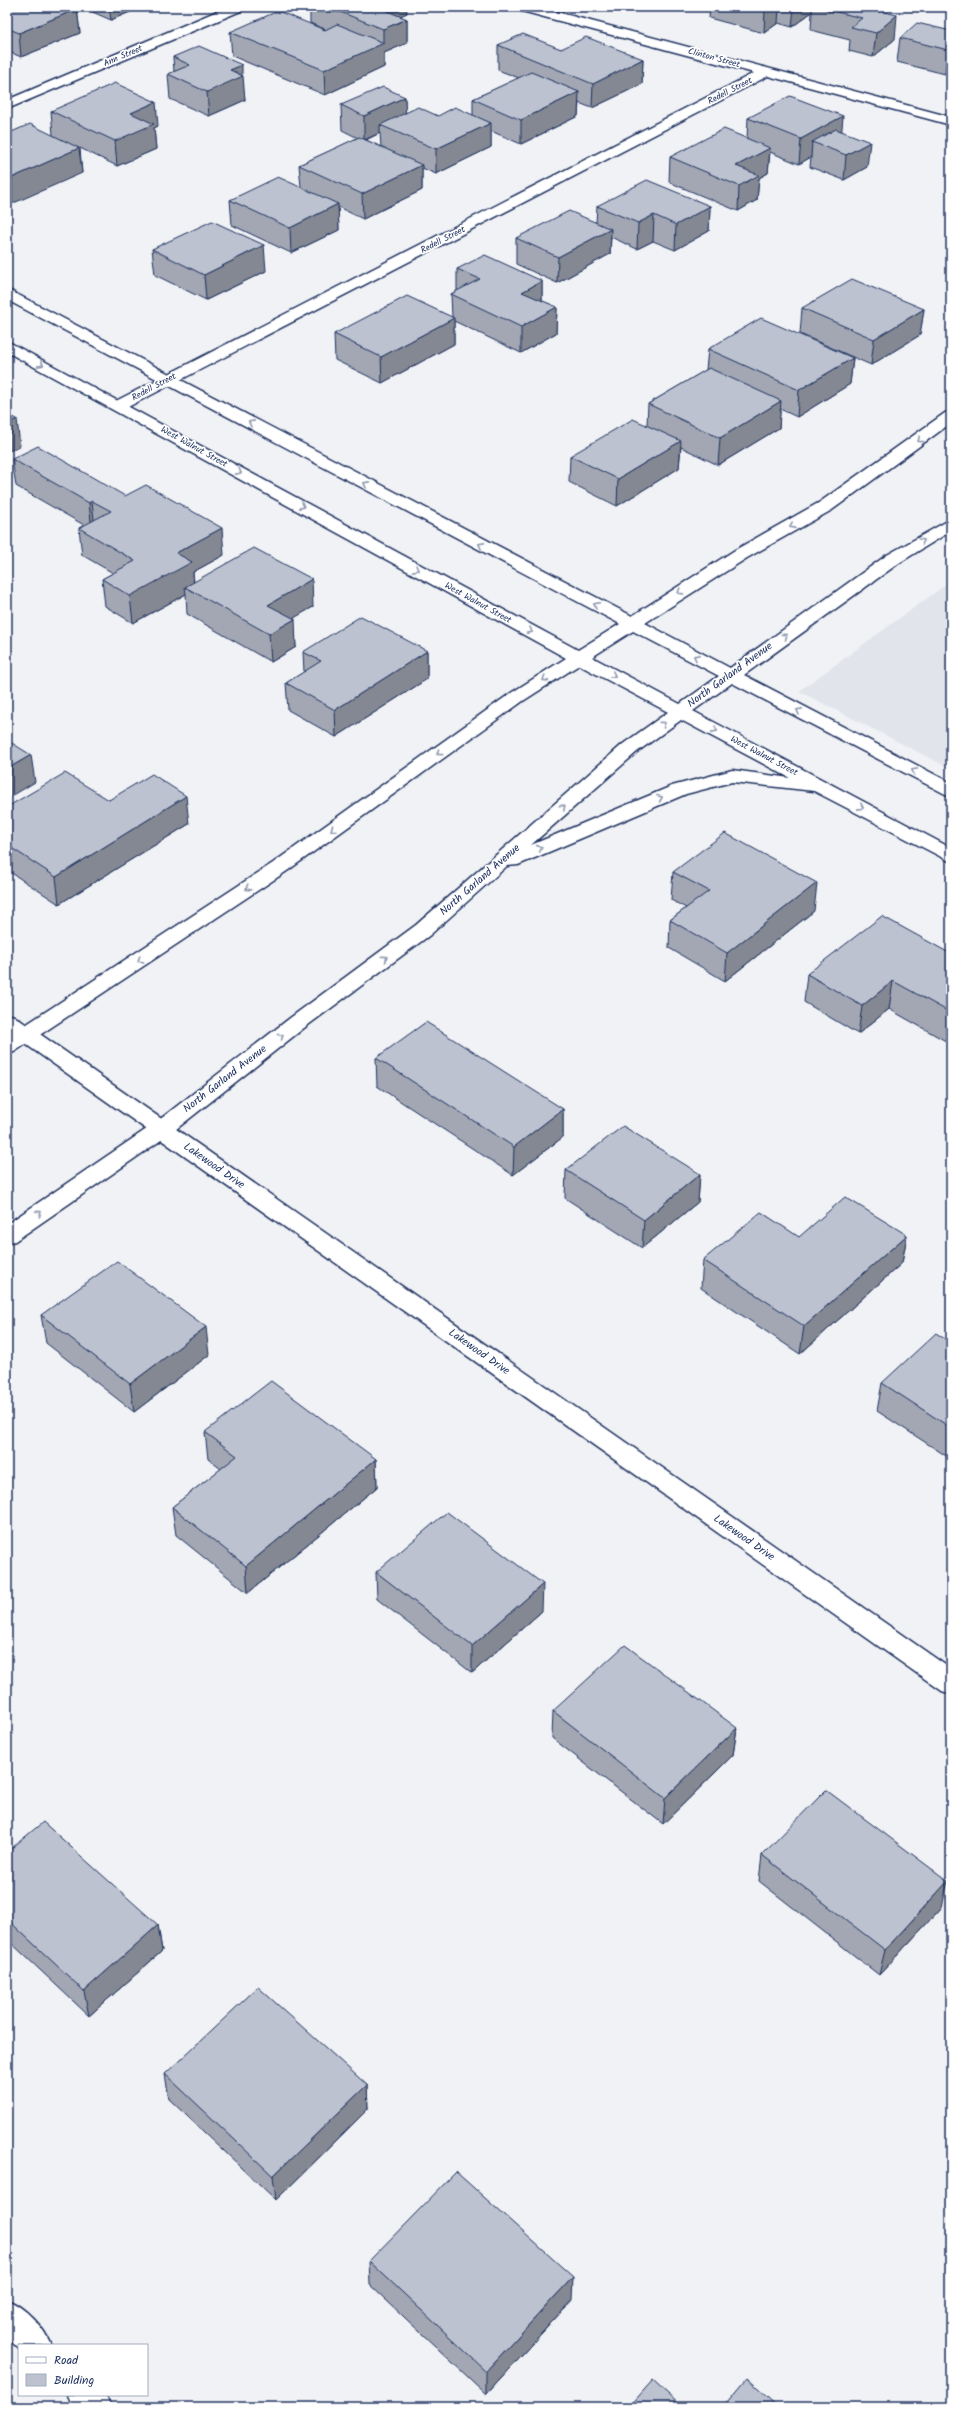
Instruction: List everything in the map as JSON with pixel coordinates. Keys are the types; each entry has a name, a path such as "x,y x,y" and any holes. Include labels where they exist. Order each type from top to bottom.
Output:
{"main road":[{"name":"Ann Street","path":"7,105 238,7"},
{"name":"Clinton Street","path":"523,7 951,121"},
{"name":"Redell Street","path":"118,406 168,379 504,209 766,72"},
{"path":"7,294 951,791"},
{"name":"West Walnut Street","path":"7,346 578,658 681,711 951,856"},
{"path":"7,1047 280,867 517,697 630,623 741,554 820,510 951,416"},
{"name":"North Garland Avenue","path":"7,1235 162,1129 297,1023 423,930 630,748 893,559 951,524"},
{"path":"492,870 678,790 732,776 826,789"},
{"name":"Lakewood Drive","path":"7,1021 951,1683"},
{"path":"7,2315 35,2344"},
{"path":"84,2396 95,2407"}],"shaded area":[{"path":"951,581 951,769 799,691"}],"building":[{"path":"7,7 72,7 77,9 19,33 7,28"},
{"path":"328,7 377,7 407,19 383,29"},
{"path":"756,7 769,7 765,9"},
{"path":"816,7 865,7 897,15 876,33 851,27 862,18"},
{"path":"278,11 325,30 337,24 384,43 324,70 230,32"},
{"path":"917,23 951,31 951,47 948,50 900,38"},
{"path":"523,34 561,49 586,37 643,59 593,84 498,45"},
{"path":"199,46 242,65 230,70 243,76 207,92 168,74 190,65 173,57"},
{"path":"531,72 579,92 521,120 473,99"},
{"path":"115,83 156,102 131,113 154,124 115,141 51,111"},
{"path":"383,87 405,97 364,116 341,105"},
{"path":"790,96 843,116 801,139 748,118"},
{"path":"418,107 438,116 455,107 491,123 436,149 380,125"},
{"path":"30,124 79,148 7,180 7,134"},
{"path":"724,129 770,148 736,166 759,175 739,186 670,157"},
{"path":"836,129 870,142 846,155 812,142"},
{"path":"359,137 422,165 362,194 299,165"},
{"path":"278,177 338,204 290,228 230,200"},
{"path":"647,180 710,206 676,225 654,215 638,223 597,206"},
{"path":"569,211 611,229 558,257 516,238"},
{"path":"212,221 264,245 204,275 152,249"},
{"path":"485,255 542,281 522,292 557,307 521,327 451,294 480,279 457,269"},
{"path":"852,279 924,309 874,339 802,308"},
{"path":"407,296 454,318 381,357 334,334"},
{"path":"761,318 853,358 799,390 708,349"},
{"path":"709,368 781,401 720,438 648,404"},
{"path":"7,414 17,419 7,424"},
{"path":"633,419 681,441 618,479 570,456"},
{"path":"38,446 125,496 146,485 222,528 176,553 192,562 130,596 102,579 135,561 79,528 111,511 92,501 89,503 12,459"},
{"path":"254,548 312,579 268,605 295,619 269,634 185,587"},
{"path":"361,616 427,651 335,710 286,683 321,661 303,652"},
{"path":"7,740 31,755 7,769"},
{"path":"65,773 109,800 152,774 186,796 56,877 7,845 7,807"},
{"path":"725,833 817,883 727,953 670,920 709,891 673,872"},
{"path":"882,916 951,954 951,1013 893,981 862,1006 807,974"},
{"path":"426,1022 563,1109 514,1147 376,1058"},
{"path":"623,1126 700,1174 644,1220 566,1170"},
{"path":"845,1197 907,1235 804,1326 703,1260 761,1212 799,1237"},
{"path":"117,1261 206,1327 130,1384 41,1315"},
{"path":"936,1333 951,1343 951,1428 882,1383"},
{"path":"271,1381 376,1459 246,1566 172,1507 237,1456 205,1432"},
{"path":"447,1512 543,1584 472,1646 376,1572"},
{"path":"625,1645 737,1728 665,1798 553,1711"},
{"path":"826,1790 948,1881 885,1950 762,1855"},
{"path":"43,1822 158,1925 84,1991 7,1919 7,1852"},
{"path":"258,1987 367,2085 273,2176 165,2074"},
{"path":"456,2172 573,2277 486,2371 369,2261"},
{"path":"747,2378 779,2407 723,2407"},
{"path":"653,2380 682,2407 629,2407"}]}
